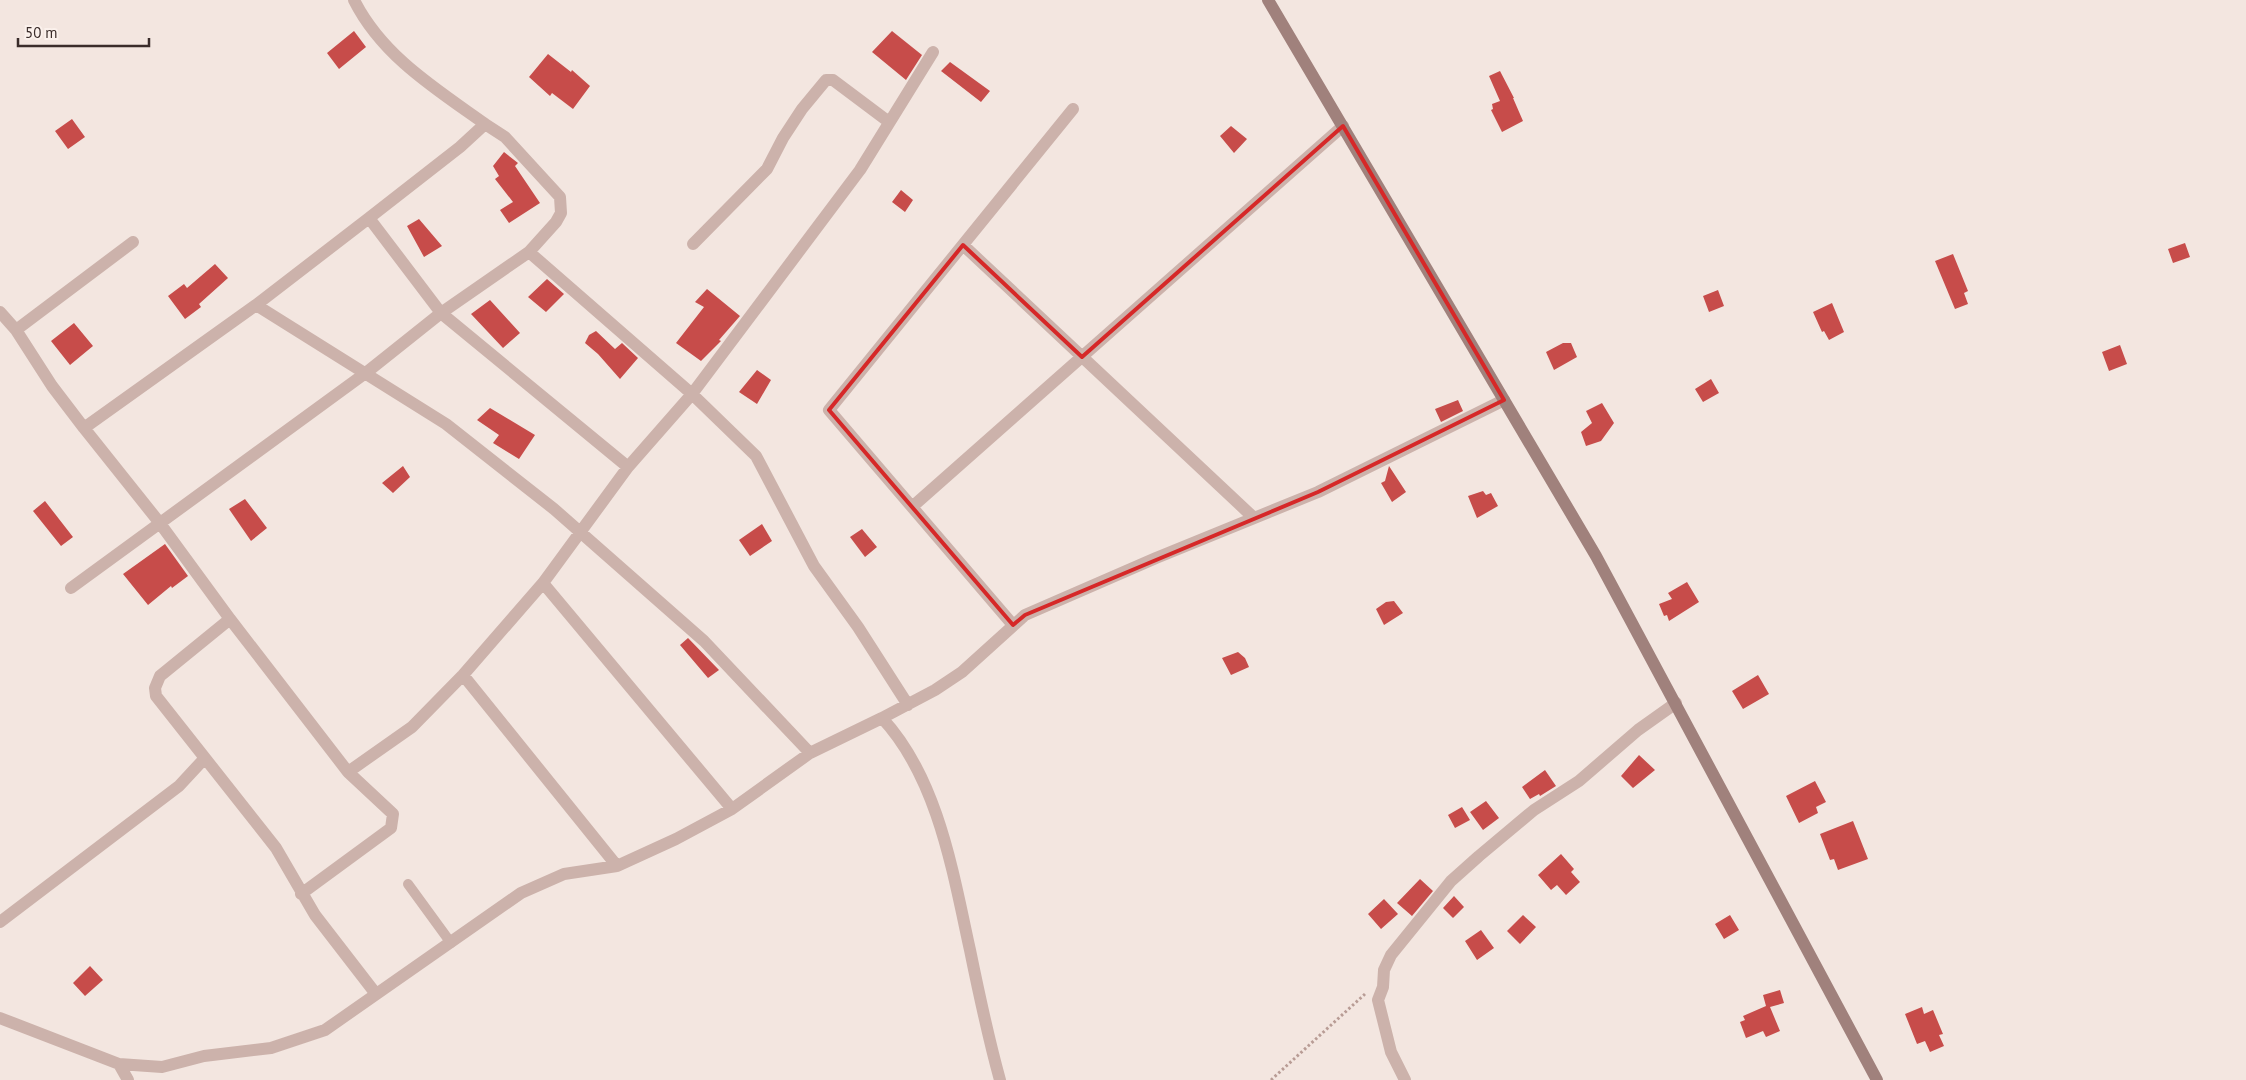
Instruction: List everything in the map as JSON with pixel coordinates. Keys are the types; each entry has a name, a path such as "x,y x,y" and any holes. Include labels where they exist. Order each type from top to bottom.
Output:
{"street":[{"path":"71,588 367,372 441,313 529,252 556,222 561,213 560,197 505,137 410,69 383,42 363,17 354,0"},
{"path":"1268,0 1596,556 1878,1080"},
{"path":"348,772 412,727 463,675 543,583 628,467 692,394 860,170 933,52"},
{"path":"693,244 767,169 783,138 802,109 826,80 833,80 889,122"},
{"path":"1013,625 830,410 1073,109"},
{"path":"84,428 256,305 460,147 485,124"},
{"path":"912,507 1344,126"},
{"path":"369,218 441,313 628,467"},
{"path":"16,330 133,242"},
{"path":"963,245 1254,517"},
{"path":"529,252 692,394 756,456 814,566 858,627 908,705"},
{"path":"256,305 367,372 446,424 554,509 704,641 810,753"},
{"path":"0,312 16,330 52,386 159,522 230,619 348,772 393,814 391,828 301,894"},
{"path":"0,1018 119,1064 162,1067 204,1056 271,1048 324,1030 451,943 521,892 564,874 616,866 676,839 732,809 810,753 908,705 962,672 1025,615 1254,517 1318,492 1504,400"},
{"path":"543,583 732,809"},
{"path":"230,619 160,676 154,688 156,696 276,848 301,894 315,915 376,994"},
{"path":"463,675 616,866"},
{"path":"1405,1080 1391,1052 1378,1000 1391,955 1451,882 1479,856 1534,810 1579,781 1638,730 1676,703"},
{"path":"882,718 897,734 919,772 932,803 956,886 985,1023 1000,1080"},
{"path":"0,922 179,786 205,758"},
{"path":"119,1064 128,1080"}],"lane":[{"path":"408,884 451,943"}],"path":[{"path":"1271,1080 1384,977"}],"highlighted area":[{"path":"1343,126 1504,400 1318,492 1025,615 1013,625 829,410 963,245 1082,357"}],"building":[{"path":"354,31 366,47 339,69 327,53"},
{"path":"892,31 922,55 906,80 872,52"},
{"path":"548,54 571,72 572,70 590,86 573,109 552,93 550,96 529,77"},
{"path":"950,62 990,91 981,102 941,71"},
{"path":"1500,71 1523,121 1502,132 1491,110 1493,109 1492,104 1500,101 1489,76"},
{"path":"72,119 85,137 68,149 55,131"},
{"path":"1231,126 1247,139 1234,153 1220,136"},
{"path":"504,152 518,163 515,166 540,203 509,223 500,210 513,202 495,179 499,176 493,166"},
{"path":"901,190 913,200 905,212 892,202"},
{"path":"419,219 442,246 424,257 407,226"},
{"path":"2185,243 2190,257 2173,263 2168,249"},
{"path":"1953,254 1968,291 1964,293 1968,304 1955,309 1935,261"},
{"path":"215,264 228,278 199,304 201,307 185,319 168,296 184,284 187,288"},
{"path":"547,279 564,294 546,312 528,297"},
{"path":"707,289 740,316 719,340 721,341 701,361 676,343 704,307 695,302"},
{"path":"1718,290 1724,306 1709,312 1703,296"},
{"path":"490,300 520,333 503,348 471,314"},
{"path":"1832,303 1844,332 1829,340 1824,331 1822,332 1813,312"},
{"path":"74,323 93,346 70,365 51,341"},
{"path":"596,331 615,349 622,343 638,358 620,379 598,354 585,343 589,335"},
{"path":"1563,343 1571,343 1577,357 1554,370 1546,352"},
{"path":"2120,345 2127,364 2109,371 2102,352"},
{"path":"757,370 771,380 757,404 739,392"},
{"path":"1711,379 1719,393 1703,402 1695,389"},
{"path":"1458,400 1463,411 1441,422 1435,409"},
{"path":"1602,403 1614,423 1601,441 1586,446 1581,432 1592,423 1586,411"},
{"path":"490,408 535,435 519,459 493,443 499,435 477,420"},
{"path":"403,466 410,477 393,493 382,483"},
{"path":"1389,466 1406,492 1392,502 1381,483 1385,481"},
{"path":"1483,491 1486,495 1491,493 1498,506 1477,518 1468,496"},
{"path":"245,499 267,528 251,541 229,509"},
{"path":"45,501 73,537 61,546 33,511"},
{"path":"762,524 772,541 750,556 739,540"},
{"path":"862,529 877,547 865,557 850,537"},
{"path":"165,544 188,576 172,588 171,586 148,605 123,574"},
{"path":"1687,582 1699,602 1669,621 1667,615 1664,616 1659,604 1672,599 1668,593"},
{"path":"1394,601 1403,613 1384,625 1376,609 1386,602"},
{"path":"688,638 719,670 708,678 680,645"},
{"path":"1238,652 1245,658 1249,667 1231,675 1222,658"},
{"path":"1758,675 1769,694 1743,709 1732,691"},
{"path":"1639,755 1655,770 1633,788 1621,776"},
{"path":"1545,770 1556,786 1540,796 1539,794 1530,799 1522,787"},
{"path":"1815,781 1826,802 1816,807 1818,813 1799,823 1786,796"},
{"path":"1486,801 1499,818 1483,830 1470,812"},
{"path":"1462,807 1470,820 1455,828 1448,815"},
{"path":"1853,821 1868,859 1838,870 1834,859 1830,860 1820,834"},
{"path":"1561,854 1574,869 1571,872 1580,882 1566,895 1557,885 1551,890 1538,875"},
{"path":"1420,879 1433,891 1412,916 1397,903"},
{"path":"1454,896 1464,907 1453,918 1443,908"},
{"path":"1384,899 1398,914 1381,929 1368,914"},
{"path":"1523,915 1536,927 1520,944 1507,931"},
{"path":"1730,915 1739,930 1724,939 1715,924"},
{"path":"1481,930 1494,948 1477,960 1465,941"},
{"path":"90,966 103,980 85,996 73,983"},
{"path":"1780,990 1784,1003 1770,1007 1780,1031 1766,1037 1763,1031 1746,1038 1740,1022 1745,1020 1743,1016 1766,1006 1763,995"},
{"path":"1922,1007 1924,1014 1933,1010 1943,1034 1939,1035 1944,1046 1930,1052 1925,1041 1917,1044 1905,1014"}]}
